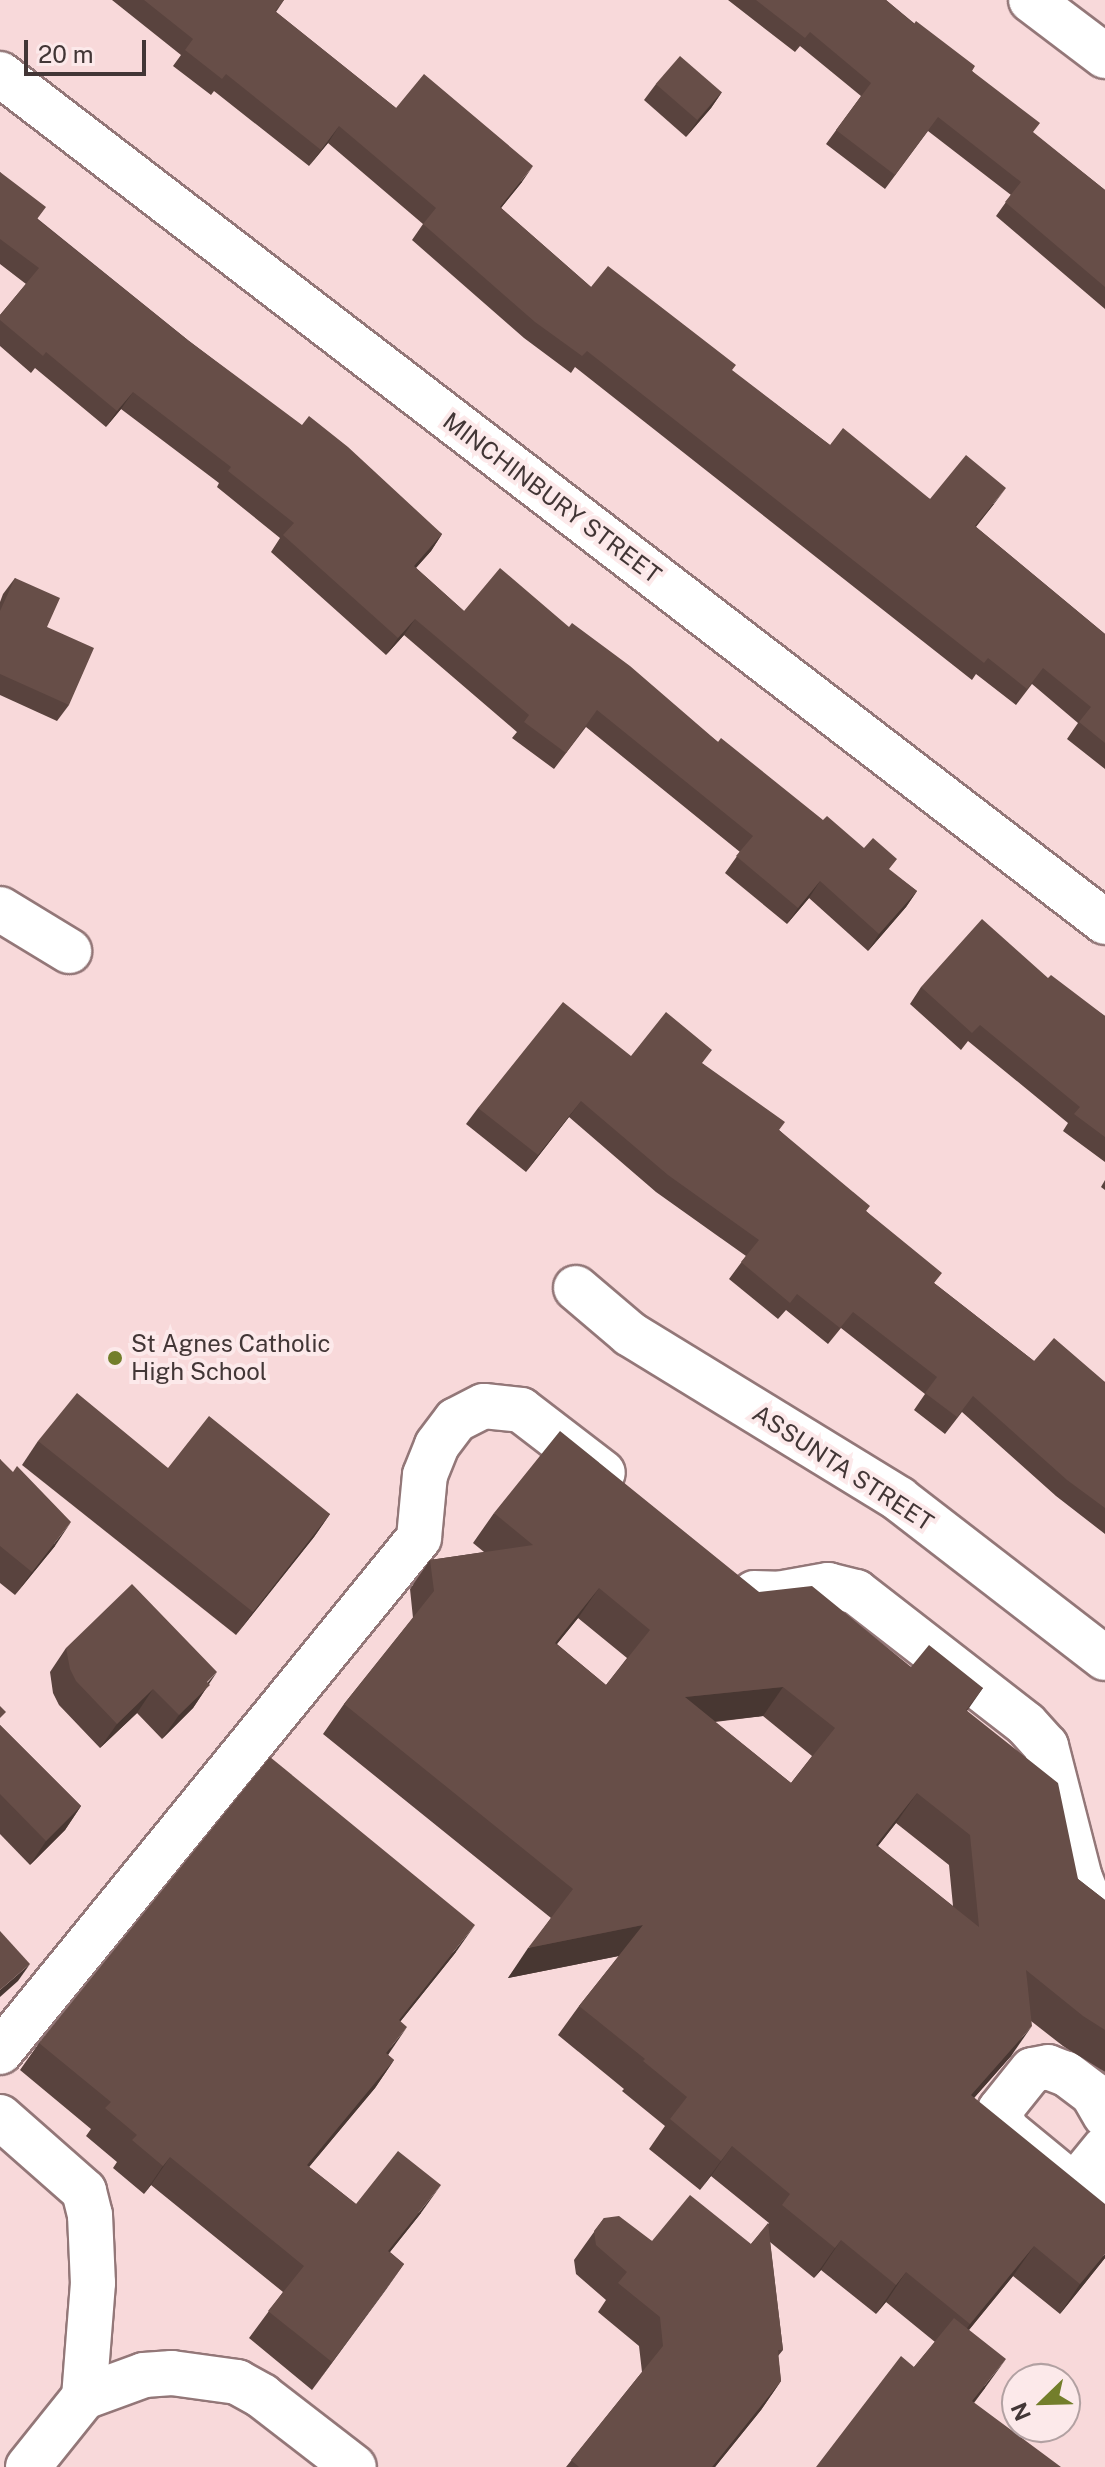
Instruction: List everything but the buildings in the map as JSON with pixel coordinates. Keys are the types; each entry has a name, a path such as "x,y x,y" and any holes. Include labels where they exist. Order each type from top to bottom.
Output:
{"street":[{"path":"1031,0 1105,56"},
{"name":"MINCHINBURY STREET","path":"0,74 1105,922"},
{"path":"0,909 69,951"},
{"name":"ASSUNTA STREET","path":"576,1288 630,1334 899,1499 1105,1658"},
{"path":"0,2052 419,1538 425,1475 437,1445 456,1420 484,1406 521,1410 630,1495"},
{"path":"716,1565 757,1595 828,1585 856,1592 1026,1724 1046,1746 1080,1878 1088,1898 1105,1915"},
{"path":"1105,2115 1093,2094 1066,2074 1048,2067 1032,2070 1000,2110 1005,2129 1089,2198 1105,2148"},
{"path":"0,2117 84,2191 90,2215 93,2283 84,2397"},
{"path":"28,2467 84,2397 144,2375 172,2373 237,2382 262,2396 354,2467"}],"place":[{"name":"St Agnes Catholic High School","path":"115,1358"}]}
